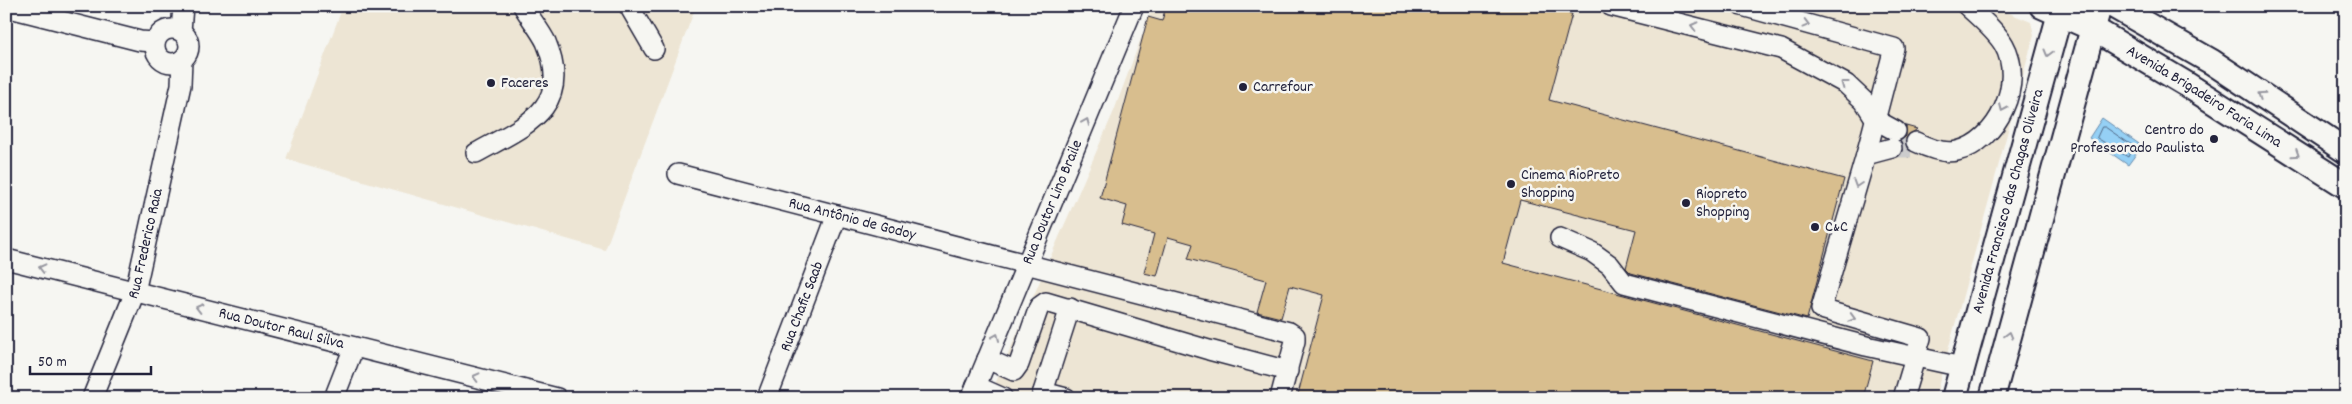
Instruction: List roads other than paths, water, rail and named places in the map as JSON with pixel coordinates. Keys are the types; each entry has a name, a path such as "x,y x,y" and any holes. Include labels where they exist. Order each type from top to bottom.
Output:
{"main road":[{"name":"Avenida Brigadeiro Faria Lima","path":"2114,6 2212,62 2346,151"},
{"name":"Avenida Brigadeiro Faria Lima","path":"2054,8 2096,17 2186,84 2346,186"},
{"name":"Avenida Francisco das Chagas Oliveira","path":"1954,398 2022,149 2054,8"},
{"path":"1962,367 1995,390 2096,17"},
{"path":"2022,149 2057,158"}],"street":[{"path":"177,30 182,6"},
{"path":"476,153 526,125 545,108 554,92 553,72 546,42 523,6"},
{"path":"629,6 654,49"},
{"name":"Rua Doutor Lino Braile","path":"973,392 1134,6"},
{"path":"1611,6 1781,49 1846,84 1864,102 1876,120 1894,139 1866,155"},
{"path":"1742,6 1894,48 1876,120 1821,309 1921,338 1902,398"},
{"path":"1919,146 1939,151 1957,151 1977,141 1995,123 2010,92 2011,74 2004,45 1967,6"},
{"path":"6,7 150,44 159,58 165,62 178,62 186,56 189,42 177,30 165,30 150,44"},
{"name":"Rua Frederico Raia","path":"92,398 135,292 181,85 178,62"},
{"name":"Rua Antônio de Godoy","path":"678,174 1289,332 1296,341 1288,371"},
{"name":"Rua Chafic Saab","path":"767,398 837,215"},
{"path":"1560,238 1598,256 1610,265 1624,283 1915,357 1962,367"},
{"name":"Rua Doutor Raul Silva","path":"6,259 547,397"},
{"path":"987,359 1014,371 1019,364 1039,307 1046,302 1288,371 1280,398"},
{"path":"1044,388 1070,308"},
{"path":"334,398 354,347"},
{"path":"1025,348 1044,388 1066,398"},
{"path":"973,392 1003,398"}],"water":[{"path":"2102,118 2142,146 2128,165 2089,138"}],"tunnel":[{"path":"1892,148 1916,148"}],"place":[{"name":"Faceres","path":"491,83"},
{"name":"Carrefour","path":"1243,87"},
{"name":"Centro do Professorado Paulista","path":"2214,139"},
{"name":"Cinema RioPreto Shopping","path":"1511,184"},
{"name":"Riopreto Shopping","path":"1686,203"},
{"name":"C&C","path":"1815,227"}]}
